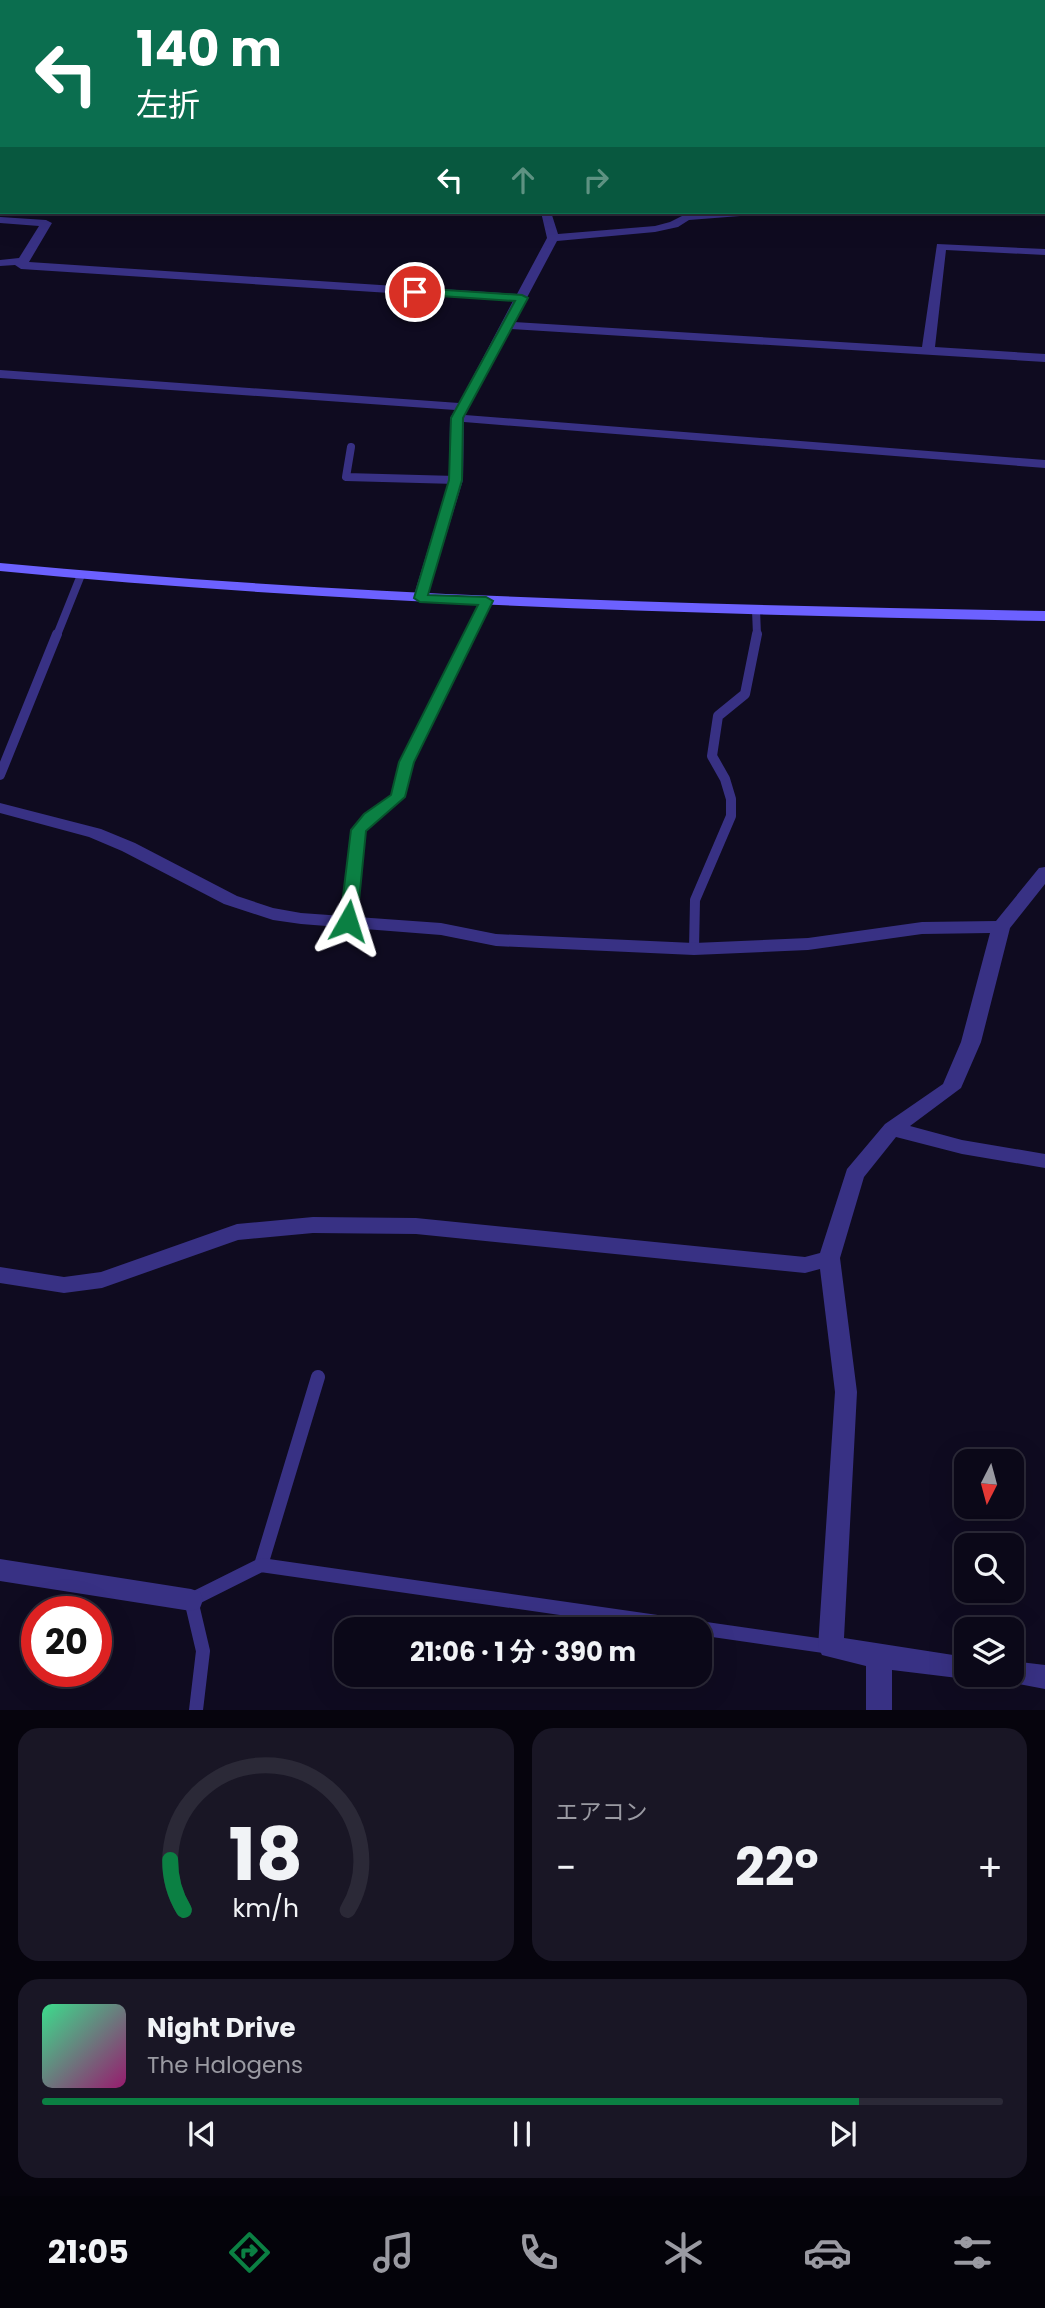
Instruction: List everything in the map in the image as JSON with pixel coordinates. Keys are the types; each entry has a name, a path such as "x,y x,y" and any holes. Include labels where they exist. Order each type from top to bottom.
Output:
{"street":[{"path":"420,598 456,480 460,413 552,238 546,214"},
{"path":"552,238 655,229 674,225 686,217 726,214"},
{"path":"0,220 46,223 21,265 522,298"},
{"path":"928,350 941,246 1045,252"},
{"path":"0,263 24,261"},
{"path":"508,325 1045,358"},
{"path":"0,373 1045,464"},
{"path":"0,567 420,598 756,610 1045,616"},
{"path":"0,808 65,823 110,838 198,883 273,914 465,931 496,940 694,949 808,944 922,928 1001,927"},
{"path":"954,1666 878,1657 831,1647 846,1392 829,1258 853,1174 892,1129 951,1088 971,1042 1001,927 1045,872"},
{"path":"892,1129 962,1147 1045,1161"},
{"path":"0,1275 64,1285 102,1280 237,1232 313,1225 416,1226 805,1265 829,1258"},
{"path":"0,1570 191,1600"},
{"path":"878,1657 879,1710"},
{"path":"1024,1674 1045,1677"}],"lane":[{"path":"351,447 346,477 456,480"},
{"path":"0,775 81,575"},
{"path":"348,921 358,830 369,817 398,797 407,762 486,601"},
{"path":"694,949 694,901 730,825 732,800 729,781 712,756 718,716 745,694 757,641 756,610"},
{"path":"261,1565 318,1377"},
{"path":"196,1710 203,1651 191,1600 261,1565 831,1647"}],"route":[{"path":"348,921 358,830 369,817 398,797 407,762 486,601 420,598 456,480 457,418 522,298 415,292"}]}
